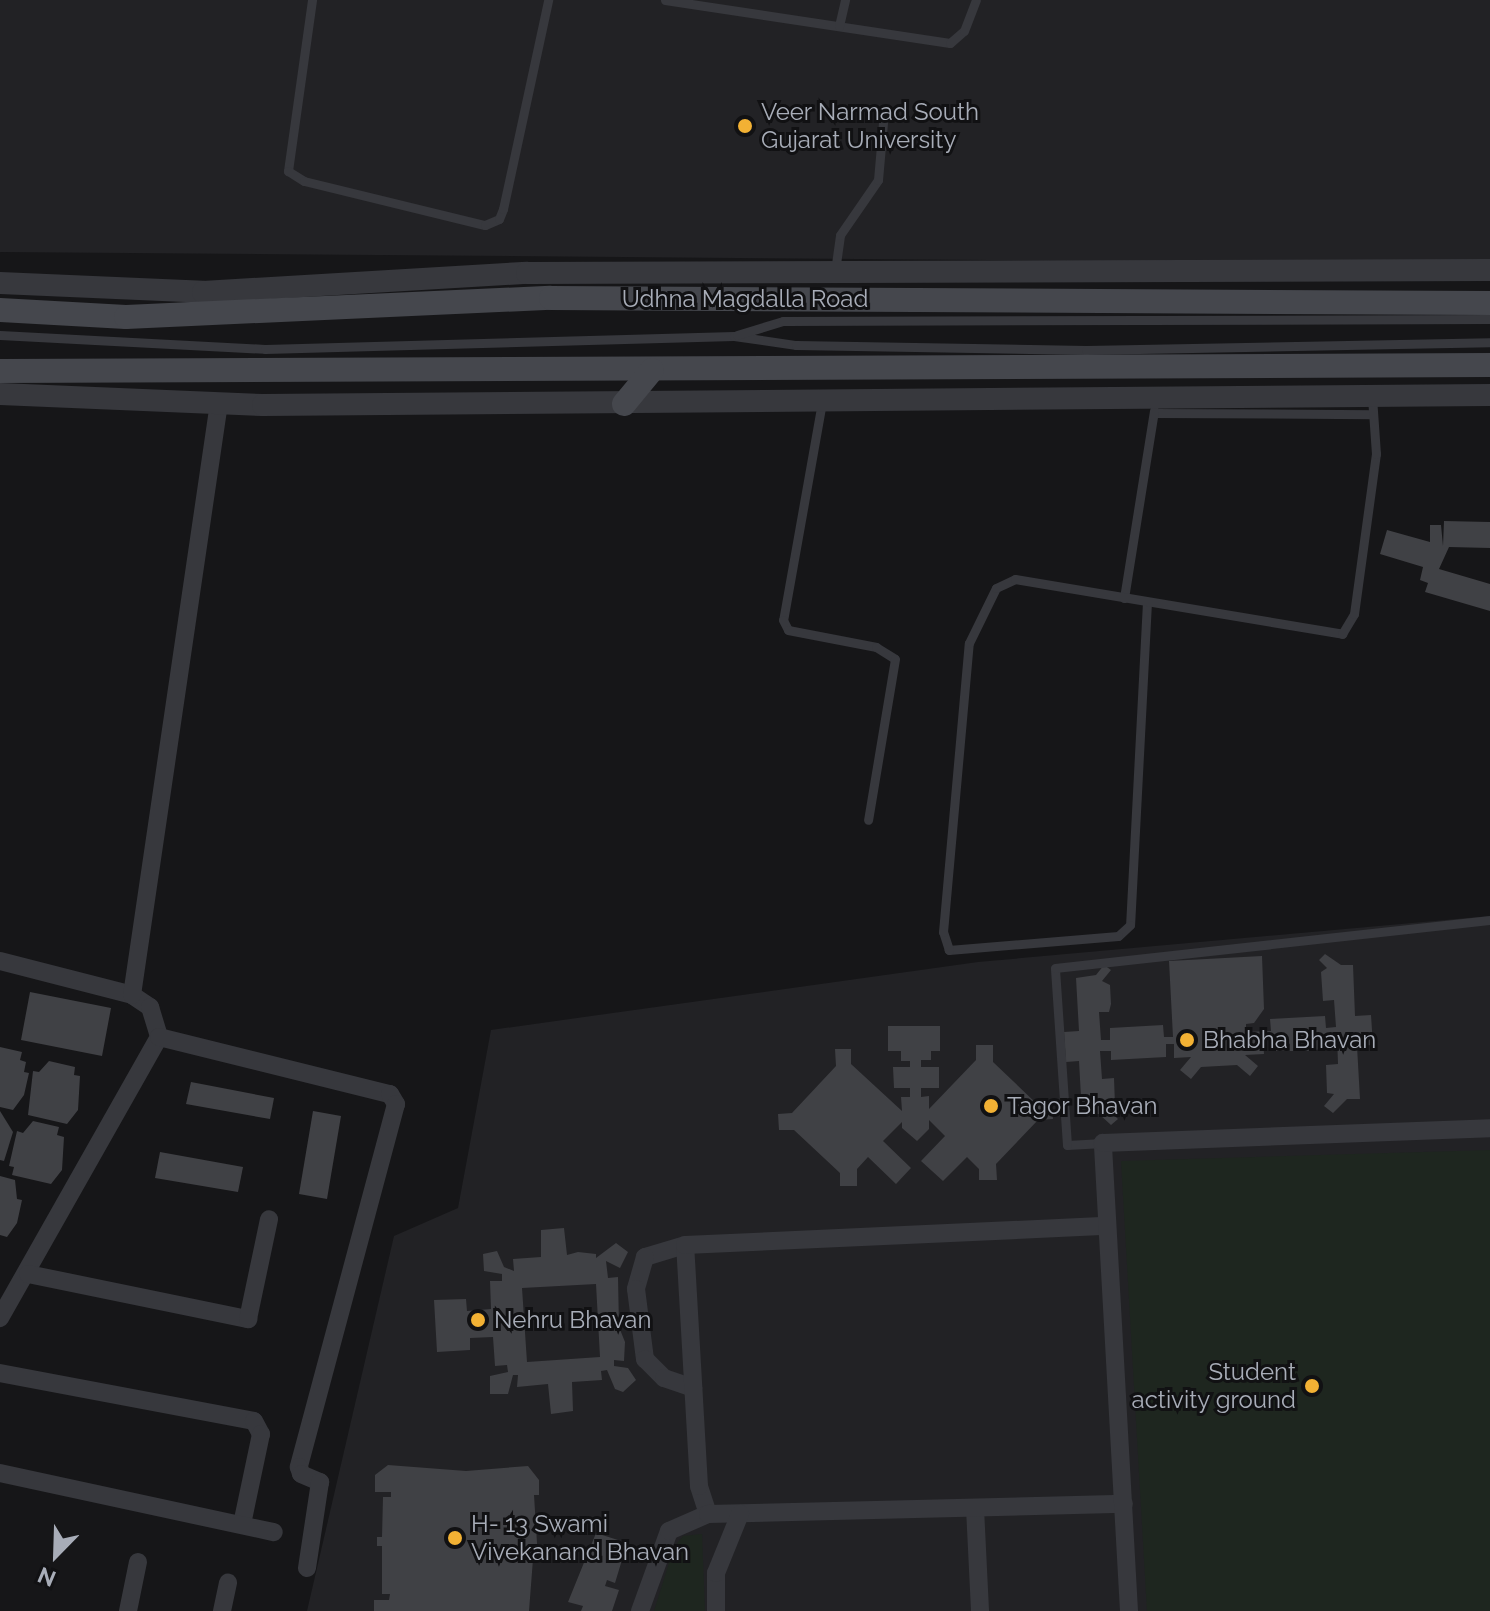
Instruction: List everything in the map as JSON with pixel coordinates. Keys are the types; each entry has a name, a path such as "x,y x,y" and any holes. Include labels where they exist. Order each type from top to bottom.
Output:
{"main road":[{"name":"Udhna Magdalla Road","path":"0,310 126,317 551,298 1490,303"},
{"path":"0,371 1490,365"},
{"path":"624,404 652,370"}],"street":[{"path":"0,283 203,292 527,273 1490,270"},
{"path":"0,394 219,403 822,402 1155,406 1373,405 1490,395"},
{"path":"132,995 219,403"},
{"path":"0,961 132,995 150,1007 159,1037 28,1274 0,1318"},
{"path":"159,1037 390,1094 396,1104 299,1467 301,1474 320,1482 307,1568"},
{"path":"1129,1611 1103,1143 1490,1128"},
{"path":"28,1274 248,1319 269,1219"},
{"path":"693,1388 664,1378 645,1359 640,1348 636,1289 645,1257 685,1245 1107,1226"},
{"path":"685,1245 699,1486 708,1514"},
{"path":"0,1373 254,1421 261,1434 242,1524"},
{"path":"0,1473 274,1532"},
{"path":"640,1611 669,1531 708,1514 1124,1504"},
{"path":"975,1508 980,1611"},
{"path":"716,1611 716,1573 740,1514"},
{"path":"128,1611 138,1562"},
{"path":"222,1611 228,1583"}],"lane":[{"path":"312,0 288,171 304,181 485,225 499,219 503,209 548,0"},
{"path":"665,0 950,43 960,39 976,0"},
{"path":"839,26 845,0"},
{"path":"835,272 840,235 878,180 884,112"},
{"path":"734,336 783,321 1490,319"},
{"path":"0,335 265,349 734,336 796,345 1086,350 1490,342"},
{"path":"822,402 783,620 788,630 876,647 895,659 868,820"},
{"path":"1147,602 1130,925 1118,936 949,950 943,932 973,631 1004,581 1124,598 1147,602 1333,635 1348,629 1376,454 1373,405"},
{"path":"1124,598 1155,406"},
{"path":"1103,1143 1067,1145 1055,968 1490,920"}],"shaded area":[{"name":"Veer Narmad South Gujarat University","path":"0,0 1490,0 1490,264 0,252"},
{"path":"1490,916 1490,1611 307,1611 394,1236 458,1208 491,1030 978,962"},
{"name":"Student activity ground","path":"1490,1150 1490,1611 1147,1611 1121,1161"},
{"path":"702,1534 705,1611 654,1611 674,1547 683,1536"}],"building":[{"path":"1444,521 1490,522 1490,548 1449,547 1439,569 1490,584 1490,611 1425,592 1428,583 1420,580 1423,567 1380,554 1387,530 1430,542 1430,525 1441,525 1443,546"},
{"name":"Bhabha Bhavan","path":"1325,954 1341,965 1353,965 1355,1016 1371,1015 1373,1045 1357,1046 1360,1099 1347,1099 1333,1113 1324,1106 1334,1094 1327,1093 1326,1065 1338,1064 1337,1036 1327,1036 1327,1048 1309,1051 1273,1051 1272,1039 1263,1039 1264,1054 1245,1055 1258,1066 1250,1076 1237,1065 1201,1067 1191,1079 1180,1070 1191,1057 1174,1058 1174,1044 1166,1044 1166,1057 1111,1060 1111,1051 1100,1051 1102,1079 1114,1078 1115,1105 1108,1109 1118,1119 1111,1125 1099,1114 1082,1115 1079,1061 1066,1062 1064,1032 1079,1031 1076,978 1096,975 1104,965 1111,970 1102,981 1110,985 1111,1004 1109,1012 1099,1012 1101,1040 1110,1040 1110,1028 1163,1025 1164,1037 1173,1037 1169,961 1262,956 1264,1009 1254,1023 1246,1024 1246,1032 1271,1031 1270,1019 1325,1016 1326,1028 1336,1027 1334,1000 1323,1001 1321,972 1327,968 1319,960"},
{"path":"30,992 111,1008 102,1056 21,1040"},
{"name":"Tagor Bhavan","path":"888,1026 940,1026 940,1051 931,1051 931,1060 921,1060 921,1067 939,1067 939,1088 921,1088 921,1097 929,1096 929,1109 976,1060 976,1045 993,1045 993,1062 1037,1104 1051,1102 1053,1119 1038,1120 996,1164 997,1180 979,1180 979,1169 967,1157 943,1181 921,1161 945,1136 929,1120 929,1129 917,1141 902,1128 902,1122 883,1141 911,1168 896,1184 868,1157 857,1169 857,1186 840,1186 840,1173 794,1130 779,1130 778,1114 792,1113 836,1066 835,1049 851,1049 851,1064 902,1111 901,1097 910,1097 910,1088 894,1088 893,1067 910,1067 910,1061 901,1061 901,1051 888,1051"},
{"path":"0,1047 22,1052 20,1060 26,1062 24,1072 29,1073 24,1095 13,1110 0,1107"},
{"path":"49,1061 75,1067 74,1075 80,1076 78,1110 67,1124 28,1115 33,1071 39,1072"},
{"path":"191,1082 274,1098 270,1119 186,1104"},
{"path":"0,1111 13,1132 4,1161 0,1160"},
{"path":"313,1111 341,1116 327,1199 299,1194"},
{"path":"33,1121 59,1127 57,1135 64,1137 62,1170 51,1184 12,1175 14,1167 9,1166 17,1131 23,1133"},
{"path":"160,1152 243,1167 238,1192 155,1178"},
{"path":"0,1176 15,1180 17,1199 22,1200 17,1223 7,1237 0,1235"},
{"name":"Nehru Bhavan","path":"564,1228 567,1255 578,1252 596,1254 596,1258 616,1243 628,1252 620,1268 606,1261 608,1278 618,1277 619,1327 625,1342 624,1361 614,1360 614,1366 628,1368 636,1380 623,1392 615,1389 607,1370 601,1371 602,1380 572,1382 573,1411 551,1414 548,1384 517,1387 518,1375 513,1375 508,1394 490,1394 490,1376 508,1372 507,1365 495,1366 493,1337 470,1338 470,1350 437,1352 434,1300 466,1299 467,1311 491,1309 490,1281 502,1281 502,1274 484,1271 483,1254 497,1251 504,1267 514,1271 513,1259 541,1257 541,1230","holes":["596,1284 600,1357 527,1362 522,1288"]},
{"name":"H- 13 Swami Vivekanand Bhavan","path":"388,1465 466,1471 528,1466 539,1480 539,1495 534,1495 538,1559 533,1559 529,1611 374,1611 374,1600 389,1600 390,1594 382,1594 382,1546 377,1546 377,1537 382,1537 383,1497 391,1497 391,1492 375,1492 375,1475"},
{"name":"H- 13 Swami Vivekanand Bhavan","path":"596,1533 618,1540 616,1547 625,1550 615,1583 607,1580 605,1586 619,1590 612,1611 581,1611 583,1606 568,1602"}],"place":[{"name":"Veer Narmad South Gujarat University","path":"745,126"},
{"name":"Bhabha Bhavan","path":"1187,1040"},
{"name":"Tagor Bhavan","path":"991,1106"},
{"name":"Nehru Bhavan","path":"478,1320"},
{"name":"Student activity ground","path":"1312,1386"},
{"name":"H- 13 Swami Vivekanand Bhavan","path":"455,1538"}]}
